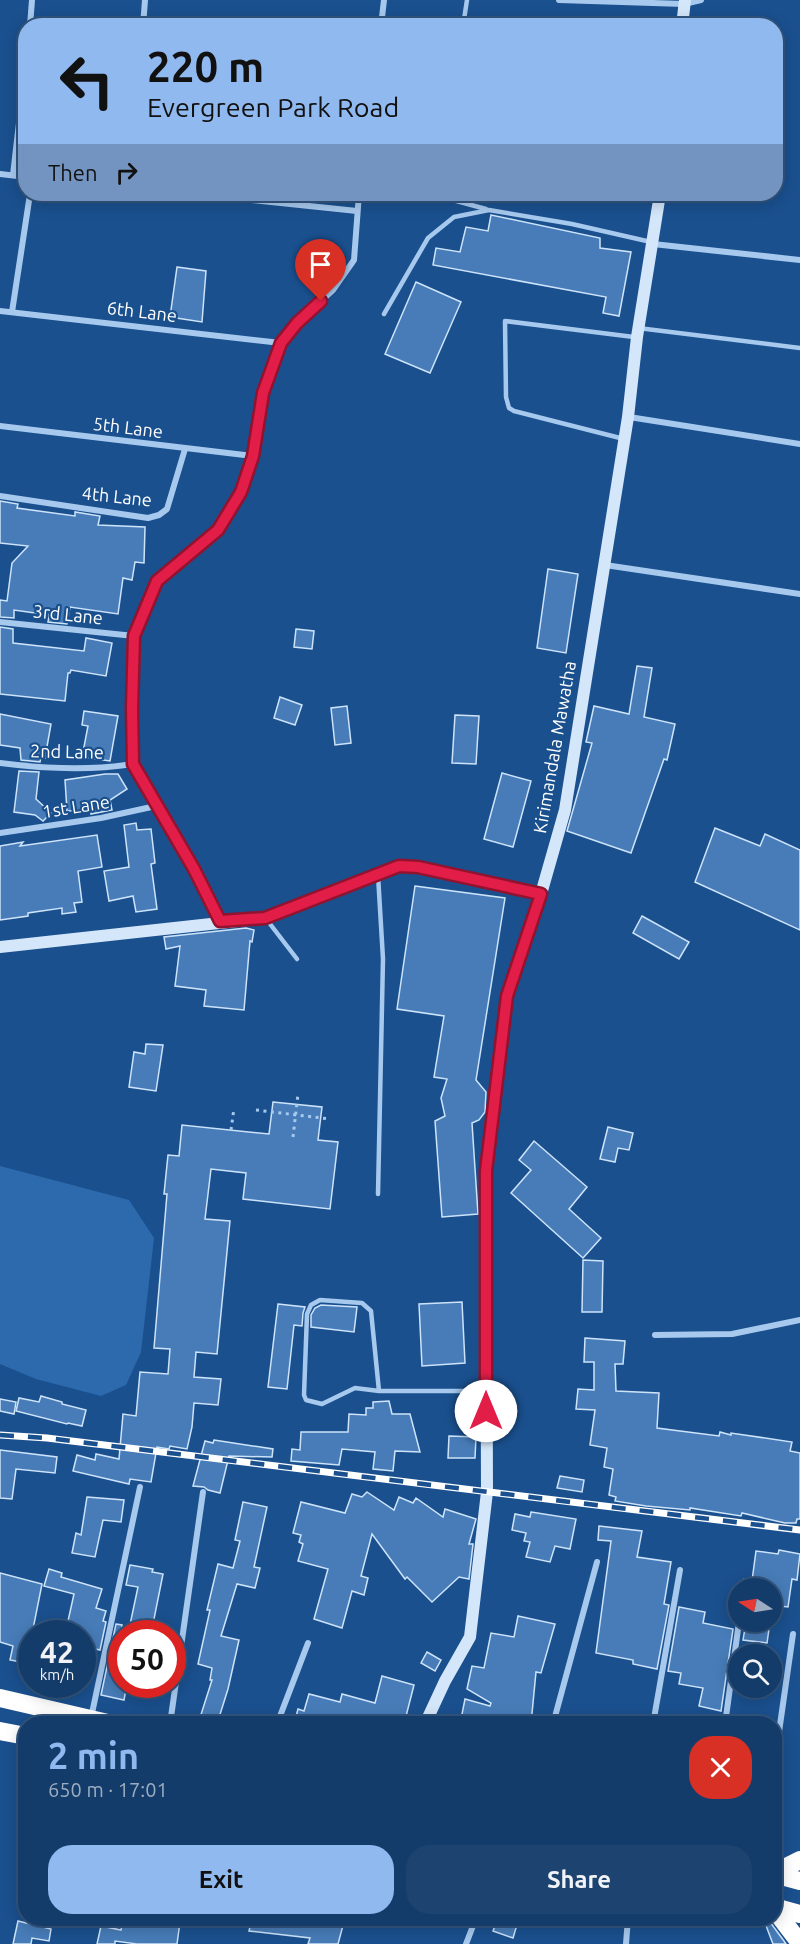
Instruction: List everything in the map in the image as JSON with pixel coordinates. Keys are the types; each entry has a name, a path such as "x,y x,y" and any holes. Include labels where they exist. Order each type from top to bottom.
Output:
{"highway":[{"path":"0,1698 78,1716"},
{"path":"0,1731 18,1734"},
{"path":"782,1870 800,1860"},
{"path":"782,1876 800,1881"},
{"path":"782,1910 800,1914"},
{"path":"782,1919 800,1943"}],"main road":[{"path":"683,18 685,2"},
{"name":"Kirimandala Mawatha","path":"429,1716 470,1637 487,1492 486,1171 507,996 541,894 565,810 628,417 638,332 659,201"},
{"path":"0,947 220,921 265,918 399,866 418,867 541,894"}],"street":[{"path":"31,18 32,0"},
{"path":"144,18 145,0"},
{"path":"382,18 384,0"},
{"path":"559,0 685,2 701,0"},
{"path":"13,176 18,132"},
{"path":"0,174 18,176"},
{"path":"12,312 29,201"},
{"path":"262,201 357,211"},
{"path":"220,921 194,869 133,764 134,636 157,581 218,530 241,492 253,456 263,393 281,343 297,323 333,290 354,260 358,201"},
{"path":"653,243 800,260"},
{"name":"6th Lane","path":"0,311 281,343"},
{"path":"628,417 800,444"},
{"name":"5th Lane","path":"0,426 253,456"},
{"name":"4th Lane","path":"0,496 148,518 159,515 167,509 185,449"},
{"path":"603,564 800,594"},
{"name":"3rd Lane","path":"0,622 134,636"},
{"name":"2nd Lane","path":"0,763 49,769 109,768 133,764"},
{"name":"1st Lane","path":"0,833 101,818 156,806"},
{"path":"655,1335 732,1334 800,1320"},
{"path":"92,1716 140,1487"},
{"path":"171,1716 203,1492"},
{"path":"555,1716 597,1562"},
{"path":"654,1716 680,1570"},
{"path":"726,1716 738,1632"},
{"path":"781,1716 793,1634"},
{"path":"280,1716 309,1644"},
{"path":"466,1944 473,1926"},
{"path":"626,1944 627,1926"}],"lane":[{"path":"464,18 467,0"},
{"path":"456,201 489,210 572,224 653,243"},
{"path":"384,314 428,238 454,217 489,210"},
{"path":"624,439 514,411 510,408 506,397 506,321 800,348"},
{"path":"378,875 383,959 378,1194"},
{"path":"265,918 297,959"},
{"path":"379,1391 372,1311 362,1303 320,1300 311,1305 307,1314 304,1395 306,1400 322,1404 355,1388 379,1391 486,1391"}],"path":[{"path":"293,1137 298,1094"},
{"path":"231,1130 234,1108"},
{"path":"256,1110 330,1119"}],"shaded area":[{"path":"0,1166 129,1200 154,1238 141,1352 126,1385 101,1396 36,1379 0,1364"}],"building":[{"path":"491,215 600,238 600,248 631,252 619,316 603,313 606,297 433,265 436,248 460,252 466,227 488,231"},
{"path":"177,267 206,271 202,322 170,317"},
{"path":"416,282 461,302 430,373 385,354"},
{"path":"0,501 18,504 17,508 75,516 75,512 100,516 98,525 145,527 144,563 135,562 132,580 123,578 118,614 70,607 67,624 48,622 49,615 14,610 14,618 0,617 0,600 7,601 12,563 28,546 0,543"},
{"path":"548,569 578,574 566,653 537,648"},
{"path":"0,627 13,629 13,643 84,651 86,638 112,643 106,676 71,670 68,673 65,701 0,694"},
{"path":"296,629 314,631 312,649 294,647"},
{"path":"637,666 652,668 644,717 675,724 667,760 664,759 631,853 567,831 592,743 586,742 594,706 629,714"},
{"path":"280,697 302,705 295,725 274,718"},
{"path":"347,706 351,743 335,745 331,708"},
{"path":"84,711 118,716 110,761 82,757 88,726 82,725"},
{"path":"0,714 51,724 45,758 41,757 40,762 21,760 20,748 0,745"},
{"path":"455,715 479,716 476,764 452,763"},
{"path":"19,771 39,772 36,799 51,813 43,821 35,815 14,812"},
{"path":"502,773 531,781 513,847 484,839"},
{"path":"118,774 127,789 110,800 112,810 91,814 91,810 67,811 65,780"},
{"path":"136,823 137,830 151,829 155,863 151,864 157,909 136,912 133,896 109,901 104,871 129,867 124,825"},
{"path":"715,828 760,846 765,834 800,850 800,930 695,882"},
{"path":"97,835 102,867 78,871 82,902 74,903 76,912 62,914 62,908 0,920 0,846 23,842 20,846"},
{"path":"415,886 505,898 476,1080 486,1092 485,1112 479,1120 472,1123 478,1214 442,1217 435,1121 445,1116 441,1098 447,1079 434,1077 444,1016 397,1009"},
{"path":"642,916 689,942 679,959 633,933"},
{"path":"246,928 254,930 252,942 250,941 244,1010 204,1006 206,990 175,986 180,946 166,949 164,937"},
{"path":"146,1044 163,1045 156,1091 129,1087 134,1052 145,1054"},
{"path":"273,1102 322,1107 318,1140 338,1142 330,1209 243,1199 246,1173 211,1169 205,1219 230,1221 217,1354 196,1352 194,1377 221,1379 218,1405 194,1403 187,1449 170,1446 169,1449 157,1447 151,1482 130,1479 129,1484 73,1471 77,1455 95,1460 96,1454 119,1459 123,1414 136,1416 140,1372 168,1374 170,1349 154,1348 167,1194 164,1194 168,1155 179,1156 182,1125 269,1134"},
{"path":"608,1127 633,1133 629,1150 618,1148 615,1162 600,1159"},
{"path":"534,1141 587,1187 569,1209 601,1238 583,1258 511,1193 531,1170 519,1160"},
{"path":"583,1260 603,1261 602,1312 582,1312"},
{"path":"462,1302 465,1363 422,1366 419,1304"},
{"path":"278,1304 305,1307 302,1326 294,1325 287,1389 268,1387"},
{"path":"321,1305 357,1307 354,1332 311,1327 311,1315 315,1308"},
{"path":"585,1338 625,1341 623,1364 615,1364 616,1391 659,1393 657,1428 719,1436 720,1432 731,1435 731,1433 792,1442 790,1451 800,1453 800,1519 797,1519 796,1523 785,1523 742,1513 741,1516 690,1508 690,1510 646,1506 615,1501 616,1497 609,1495 613,1469 604,1467 607,1448 590,1445 595,1410 576,1409 578,1389 594,1390 594,1362 584,1362"},
{"path":"41,1396 86,1410 82,1426 16,1411 19,1398 39,1402"},
{"path":"0,1399 16,1402 14,1414 0,1411"},
{"path":"389,1401 392,1414 410,1414 420,1452 395,1451 393,1471 373,1469 375,1452 342,1449 339,1465 291,1461 292,1449 300,1450 301,1432 348,1432 349,1414 366,1415 366,1408 373,1408 373,1402"},
{"path":"449,1436 476,1437 475,1458 448,1458"},
{"path":"214,1440 273,1449 272,1457 229,1456 220,1493 193,1486 205,1441 213,1443"},
{"path":"0,1450 57,1457 55,1473 16,1469 12,1499 0,1498"},
{"path":"560,1476 584,1480 582,1492 557,1488"},
{"path":"367,1492 394,1510 399,1497 413,1503 416,1498 443,1517 445,1509 476,1519 469,1544 473,1544 469,1579 459,1577 432,1602 407,1577 405,1579 372,1534 361,1576 368,1578 364,1595 352,1591 342,1628 314,1619 328,1569 298,1561 303,1544 299,1542 301,1535 293,1533 301,1502 345,1513 352,1494 362,1497"},
{"path":"87,1497 124,1500 121,1522 103,1520 95,1557 72,1553 76,1533 81,1535"},
{"path":"243,1502 267,1507 254,1567 260,1568 255,1588 237,1584 221,1636 239,1640 220,1716 201,1716 212,1680 210,1680 212,1668 198,1664 210,1610 207,1610 218,1564 233,1568 240,1541 235,1540"},
{"path":"531,1512 576,1519 570,1549 555,1546 550,1562 526,1557 530,1542 524,1541 526,1533 512,1530 515,1514 530,1517"},
{"path":"599,1526 642,1531 637,1557 671,1562 664,1604 669,1605 657,1669 633,1664 633,1660 596,1653 611,1541 598,1540"},
{"path":"779,1550 800,1554 797,1580 792,1579 788,1607 782,1606 782,1578 752,1578 756,1551 778,1554"},
{"path":"130,1565 153,1569 152,1572 163,1574 154,1620 131,1620 138,1587 126,1585"},
{"path":"49,1569 62,1573 61,1577 102,1589 96,1608 106,1611 100,1650 96,1649 96,1620 68,1620 74,1594 44,1586"},
{"path":"0,1573 42,1584 35,1620 18,1620 18,1661 10,1660 13,1646 0,1642"},
{"path":"679,1607 705,1612 703,1623 728,1628 728,1632 733,1632 731,1644 728,1644 728,1663 721,1711 699,1706 703,1688 679,1684 681,1673 668,1671"},
{"path":"518,1616 555,1624 541,1673 536,1672 532,1716 462,1716 465,1699 490,1706 491,1703 467,1689 472,1666 484,1668 491,1633 514,1637"},
{"path":"744,1632 769,1632 767,1643 743,1640"},
{"path":"427,1652 441,1660 435,1671 421,1663"},
{"path":"108,1662 108,1697 101,1695"},
{"path":"382,1676 414,1685 406,1716 296,1716 298,1709 304,1711 309,1694 340,1702 342,1694 375,1703"},
{"path":"18,1921 18,1926 39,1926 51,1929 49,1941 32,1938 31,1944 13,1944"},
{"path":"101,1926 121,1930 122,1926 179,1926 177,1944 137,1944 115,1941 115,1944 97,1944"},
{"path":"250,1926 343,1926 338,1944 308,1944 310,1938 249,1931"},
{"path":"495,1926 517,1926 513,1938 493,1931"},
{"path":"766,1926 773,1926 786,1944 773,1944"}],"railway":[{"path":"0,1435 47,1438 800,1530"}],"route":[{"path":"321,301 297,323 281,343 263,393 253,456 241,492 218,530 157,581 134,636 133,764 194,869 220,921 265,918 399,866 418,867 541,894 507,996 486,1171 486,1411"}]}
